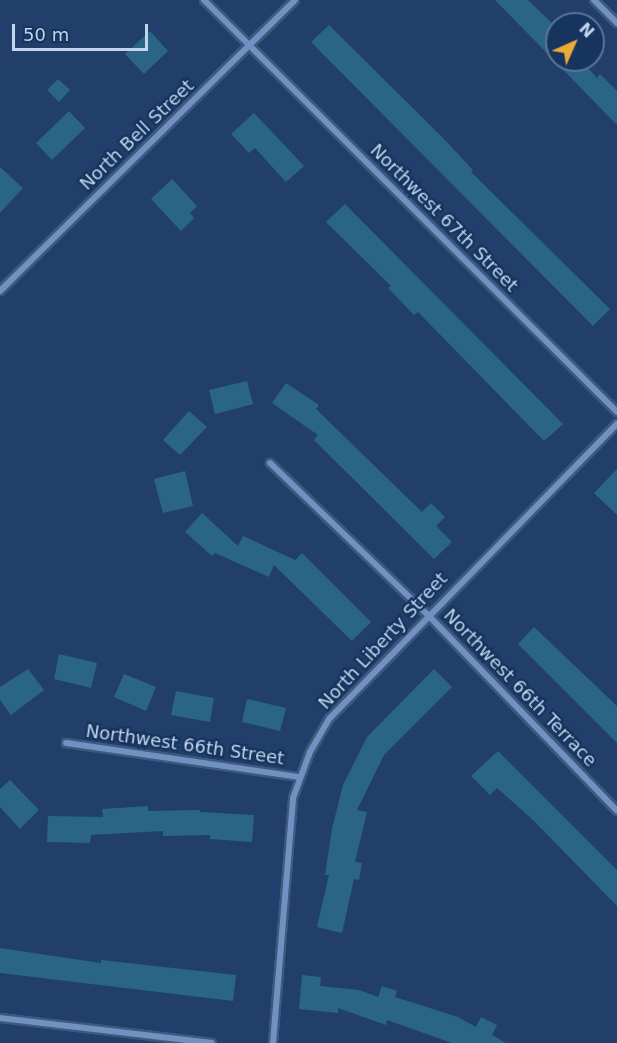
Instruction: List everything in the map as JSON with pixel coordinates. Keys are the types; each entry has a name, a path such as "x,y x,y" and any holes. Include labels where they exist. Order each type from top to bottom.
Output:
{"street":[{"name":"Northwest 67th Street","path":"204,0 617,412"},
{"name":"North Bell Street","path":"0,291 295,0"},
{"path":"594,0 617,23"},
{"name":"North Liberty Street","path":"273,1043 293,798 299,777 330,718 428,615 617,424"},
{"name":"Northwest 66th Terrace","path":"270,463 428,615 617,811"},
{"name":"Northwest 66th Street","path":"66,743 299,777"},
{"path":"0,1018 212,1043"}],"building":[{"path":"495,0 528,0 545,16 545,51"},
{"path":"329,25 443,138 473,170 471,172 610,309 593,326 311,42"},
{"path":"150,31 168,51 144,74 125,54"},
{"path":"565,72 592,72 597,78 600,74 617,91 617,125"},
{"path":"58,79 70,90 59,102 47,90"},
{"path":"69,111 85,128 52,160 36,143"},
{"path":"254,113 304,166 286,182 255,148 249,153 231,134"},
{"path":"0,167 23,188 0,213"},
{"path":"172,179 197,206 190,213 194,218 181,231 151,199"},
{"path":"345,204 563,424 544,441 418,312 414,315 388,288 391,286 326,222"},
{"path":"247,381 253,404 215,414 209,390"},
{"path":"286,383 319,405 316,409 422,512 431,503 445,517 436,526 452,542 434,559 314,440 318,435 272,403"},
{"path":"189,411 207,427 180,455 163,440"},
{"path":"617,469 617,515 594,493"},
{"path":"185,471 193,506 163,513 154,479"},
{"path":"202,513 238,546 243,536 295,560 302,553 371,622 352,641 274,565 269,577 215,553 212,556 185,532"},
{"path":"534,627 617,706 617,743 518,644"},
{"path":"59,654 97,663 91,688 54,679"},
{"path":"28,669 44,690 11,715 0,700 0,687"},
{"path":"434,669 452,687 384,755 357,810 367,812 355,862 362,863 359,880 354,879 342,933 317,927 329,875 325,875 332,829 343,785 367,737"},
{"path":"124,674 156,687 146,711 114,697"},
{"path":"176,691 214,698 210,722 171,715"},
{"path":"247,699 286,708 280,731 242,722"},
{"path":"498,751 617,870 617,906 531,818 497,788 490,795 471,776"},
{"path":"10,780 39,810 20,829 0,807 0,789"},
{"path":"148,806 148,811 200,810 200,812 254,815 252,842 210,839 210,835 163,836 163,831 91,835 90,843 47,842 48,816 103,817 102,809"},
{"path":"0,948 101,963 101,960 236,975 233,1001 0,973"},
{"path":"302,975 321,977 320,986 359,990 378,997 382,986 397,991 395,997 458,1017 476,1027 481,1017 497,1025 492,1035 506,1043 452,1043 387,1020 386,1025 338,1008 338,1013 299,1009"}]}
